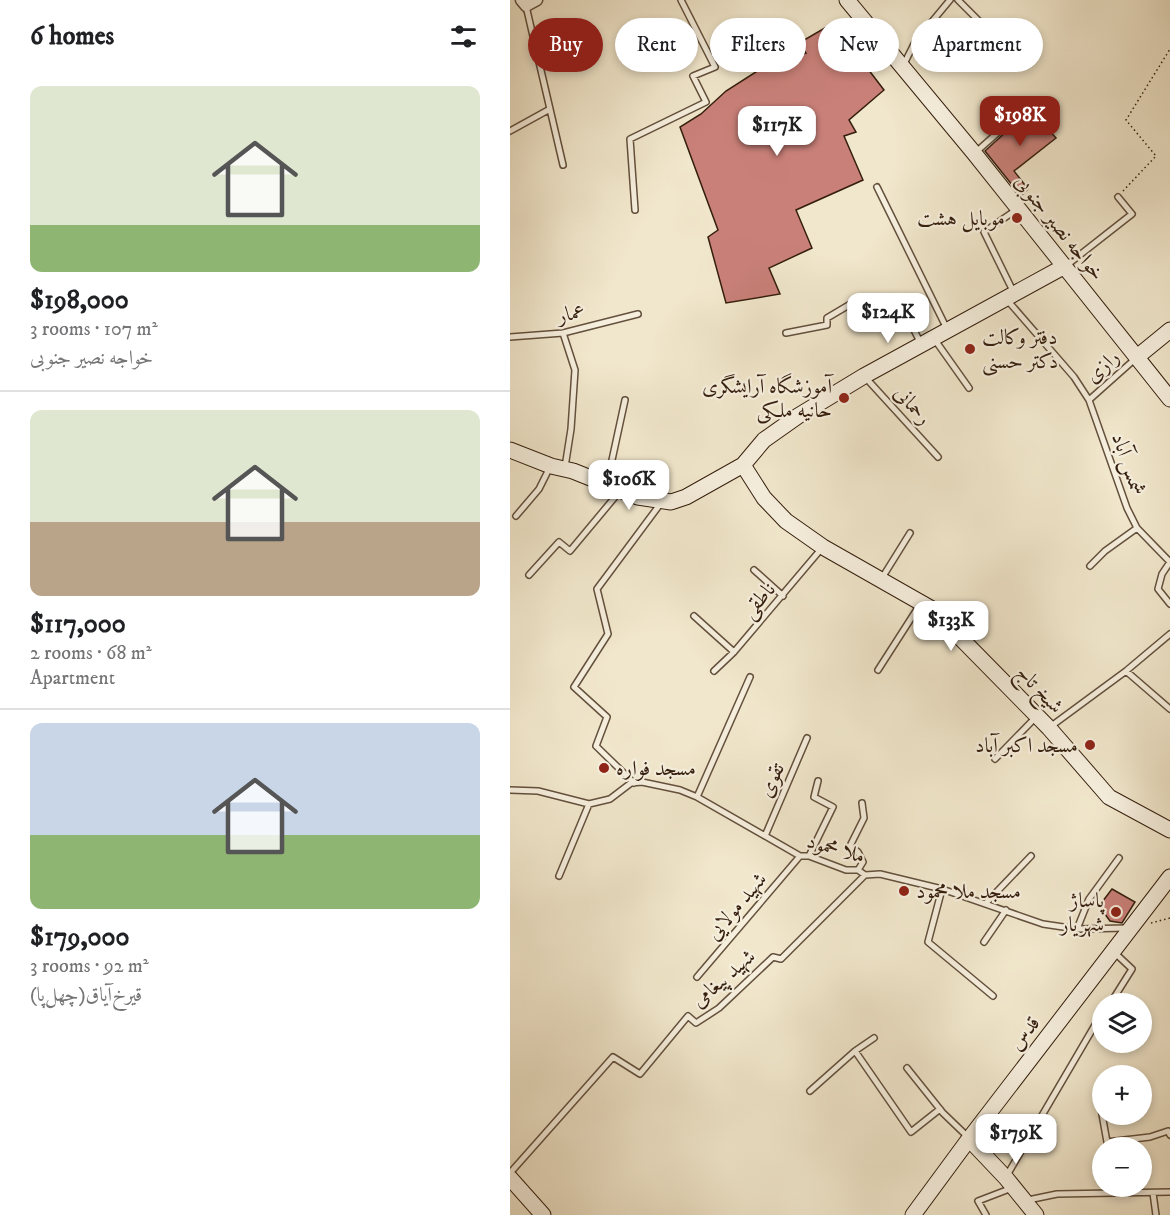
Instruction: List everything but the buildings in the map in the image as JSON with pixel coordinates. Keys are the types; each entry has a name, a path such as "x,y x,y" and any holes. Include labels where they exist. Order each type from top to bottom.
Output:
{"street":[{"path":"523,3 537,0"},
{"name":"خواجه نصیر جنوبی","path":"847,0 974,153 1170,399"},
{"path":"510,450 638,497 670,502 686,497 743,465 764,440 798,416 864,376 1065,266"},
{"path":"1137,357 1170,330"},
{"name":"شیخ تاج","path":"743,465 764,498 786,521 823,547 932,609 1049,728 1109,797 1170,830"},
{"name":"قدس","path":"913,1215 1170,877"},
{"path":"969,1139 1010,1182 1036,1215"},
{"path":"510,1178 543,1215"},
{"path":"510,1192 531,1215"}],"lane":[{"path":"635,210 630,139 706,102 693,76 715,67 681,0"},
{"path":"903,66 915,42 950,0"},
{"path":"958,0 976,18"},
{"path":"523,3 563,165"},
{"path":"510,131 550,109"},
{"path":"974,153 1021,112"},
{"path":"877,187 947,330"},
{"path":"1065,266 1132,214 1118,196"},
{"name":"شمس آباد","path":"1018,208 984,232 1010,295 1074,377 1089,400 1127,508 1137,528 1170,562"},
{"path":"786,333 827,325 827,318 854,302 870,325 903,308 928,342 969,388"},
{"name":"عمار","path":"510,337 563,333 638,314"},
{"path":"516,516 558,467 571,429 575,370 563,333"},
{"name":"رازی","path":"1089,400 1137,357"},
{"name":"رحمانی","path":"864,376 938,457"},
{"path":"529,575 559,542 570,551 614,487 625,400"},
{"path":"510,790 538,790 589,804 610,799 634,783 596,746 607,717 574,687 608,634 597,589 662,502"},
{"path":"1090,566 1105,551 1137,528"},
{"path":"881,579 910,533"},
{"name":"ناطقی","path":"714,671 734,652 823,547"},
{"path":"1170,562 1162,574 1158,590 1170,604"},
{"path":"754,570 783,596"},
{"path":"878,670 922,602"},
{"path":"694,616 734,652"},
{"path":"1049,728 1126,671 1170,634"},
{"path":"1126,671 1170,709"},
{"path":"697,797 750,677"},
{"path":"995,759 1037,716"},
{"name":"تقوی","path":"765,836 807,738"},
{"path":"809,856 833,807 814,797 818,781"},
{"name":"ملا محمود","path":"634,783 642,782 670,788 697,797 800,856 809,856 846,870 858,870 865,875 880,874 942,889 1043,924 1077,929 1132,927"},
{"path":"858,870 863,861 858,852 850,846 864,818 862,803"},
{"path":"559,876 589,804"},
{"name":"شهید مولایی","path":"697,977 800,856"},
{"path":"986,903 1031,856"},
{"path":"1077,929 1089,899 1119,858"},
{"name":"شهید پیغامی","path":"510,1173 614,1057 640,1074 688,1016 696,1023 719,1008 773,957 781,959 865,875"},
{"path":"942,889 928,942 993,996"},
{"path":"984,942 1006,910"},
{"path":"1114,952 1132,969 1117,993"},
{"path":"986,1215 978,1201 1010,1182 1092,1031"},
{"path":"810,1091 855,1051 874,1038"},
{"path":"855,1051 911,1132 940,1109"},
{"path":"908,1068 940,1109 969,1139"},
{"path":"1104,1125 1107,1142 1150,1137 1168,1131 1170,1136"},
{"path":"1025,1200 1057,1194 1170,1192"},
{"path":"1153,1193 1156,1215"}],"path":[{"path":"1118,196 1156,156 1126,120 1170,48"}],"place":[{"name":"موبایل هشت","path":"1017,218"},
{"name":"دفتر وکالت دکتر حسنی","path":"970,349"},
{"name":"آموزشگاه آرایشگری حانیه ملکی","path":"844,398"},
{"name":"مسجد اکبر آباد","path":"1090,745"},
{"name":"مسجد فواره","path":"604,768"},
{"name":"مسجد ملا محمود","path":"904,891"},
{"name":"پاساژ شهریار","path":"1116,912"}]}
